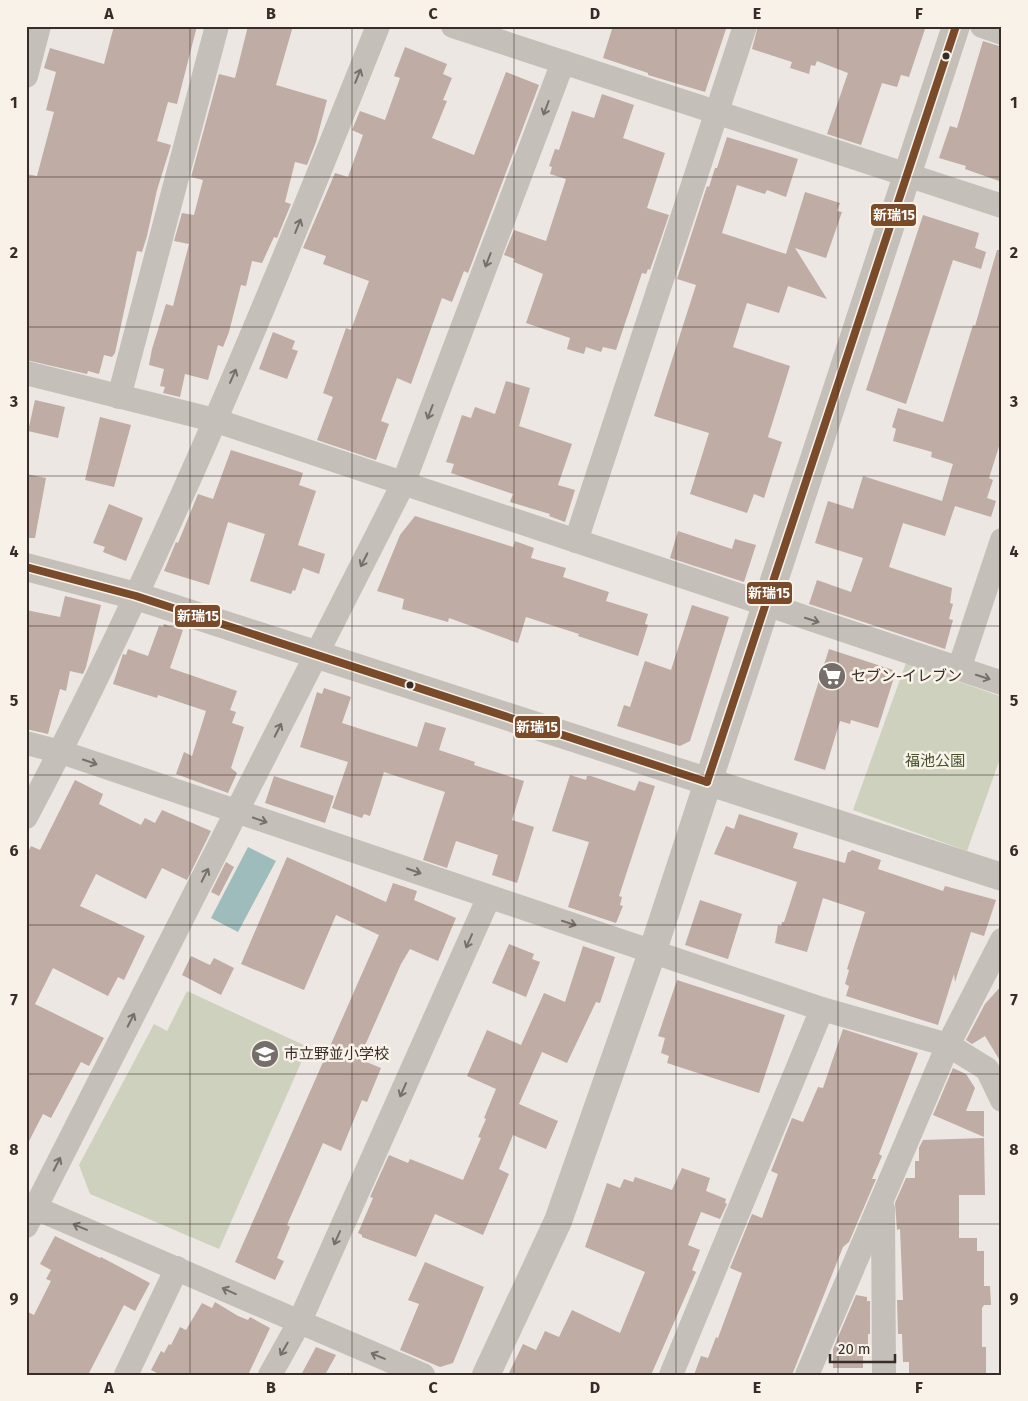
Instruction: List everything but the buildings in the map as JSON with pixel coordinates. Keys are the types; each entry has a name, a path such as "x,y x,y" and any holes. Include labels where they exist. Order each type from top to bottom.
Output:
{"street":[{"path":"26,76 39,26"},
{"path":"119,397 217,26"},
{"path":"26,817 136,596 289,247 378,26"},
{"path":"453,26 1002,206"},
{"path":"576,541 745,26"},
{"path":"486,1375 558,1221 653,950 956,26"},
{"path":"982,26 1002,33"},
{"path":"423,1375 177,1268 29,1213 237,812 403,484 563,62"},
{"path":"26,373 214,420 1002,683"},
{"path":"959,669 1002,540"},
{"path":"26,567 136,596 1002,877"},
{"path":"26,744 60,752 822,1008 948,1045 987,1069 1002,1100"},
{"path":"270,1375 299,1322 489,897"},
{"path":"808,1375 948,1045 1002,940"},
{"path":"671,1375 822,1008"},
{"path":"882,1199 884,1375"},
{"path":"126,1375 177,1268"}],"green space":[{"name":"福池公園","path":"906,663 1002,697 1002,753 967,851 853,810"},
{"path":"187,991 308,1047 219,1249 90,1194 79,1165 154,1024 167,1031"}],"water":[{"path":"248,847 276,861 238,932 211,918"}],"transit line":[{"name":"新瑞15","path":"707,782 956,26"},
{"name":"新瑞15","path":"26,567 136,596 707,782"}],"place":[{"name":"セブン-イレブン","path":"832,676"},
{"name":"市立野並小学校","path":"265,1054"}]}
